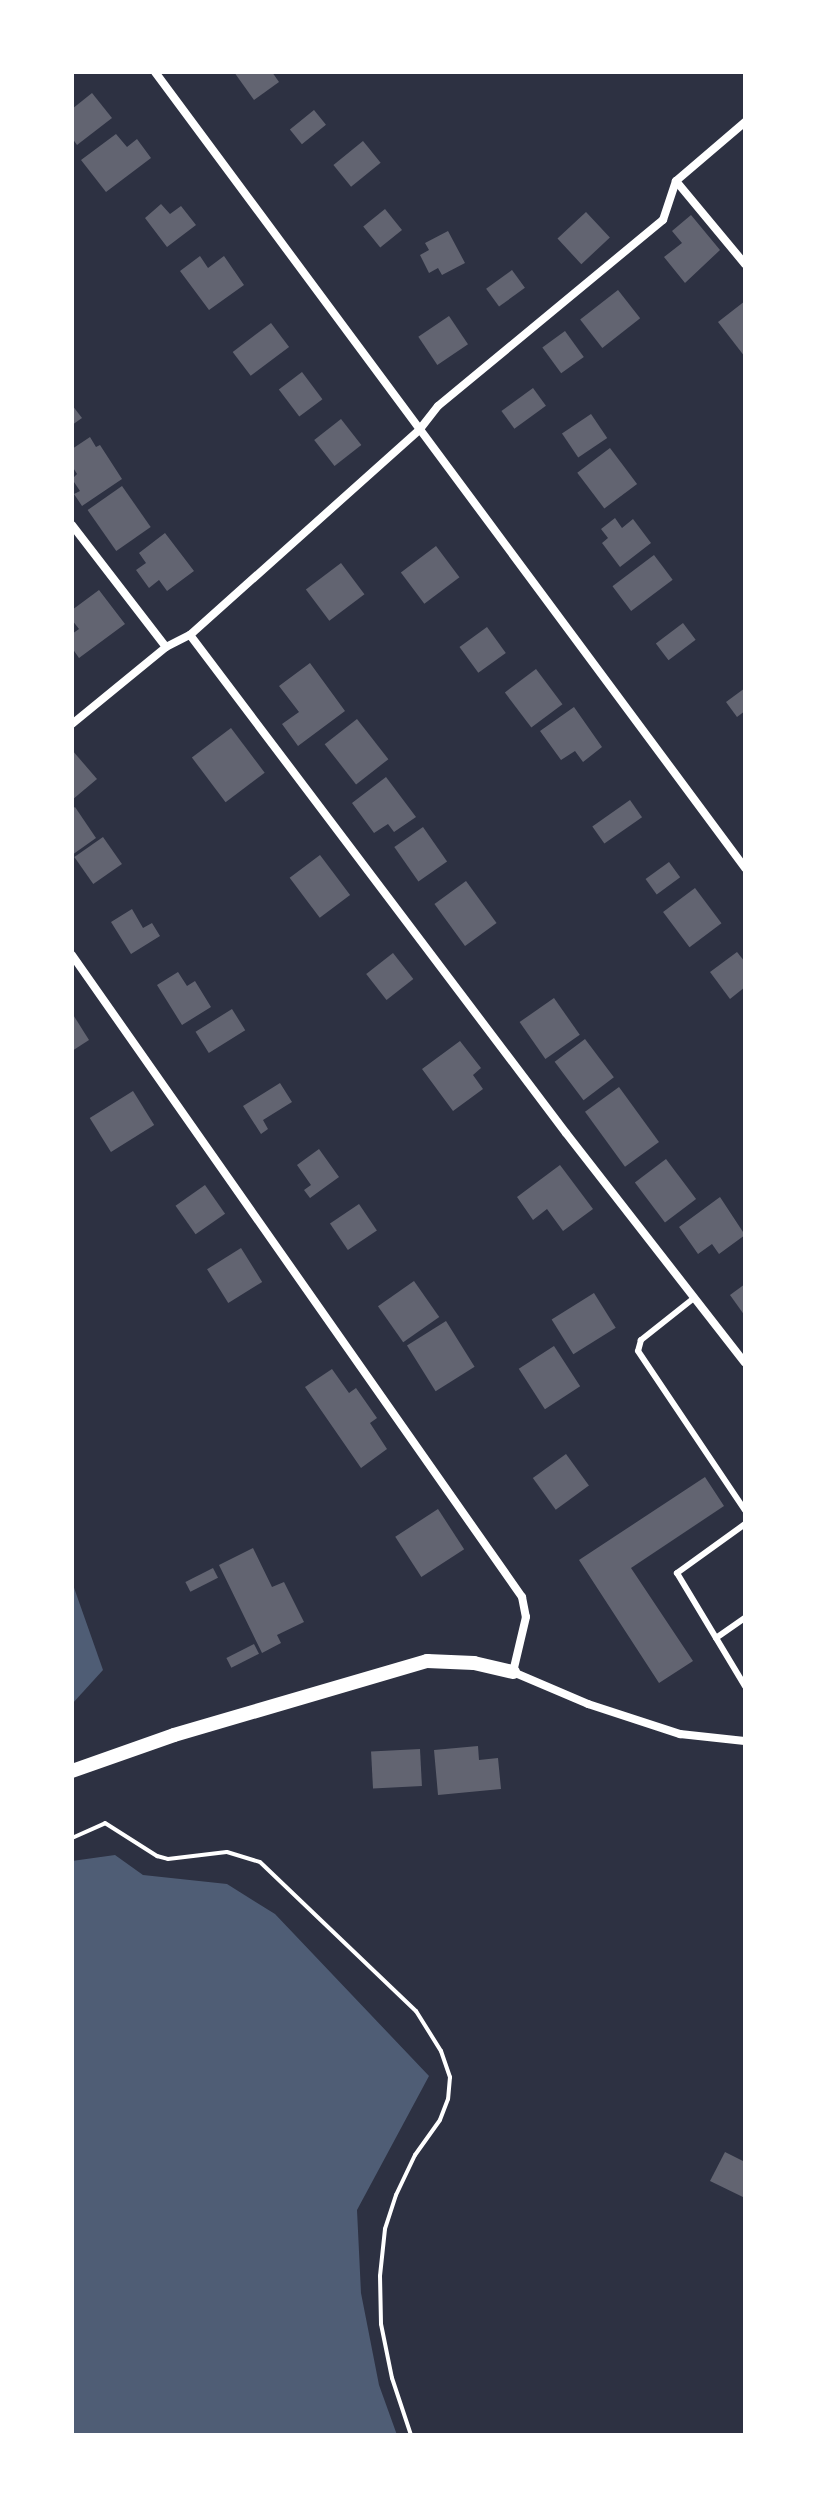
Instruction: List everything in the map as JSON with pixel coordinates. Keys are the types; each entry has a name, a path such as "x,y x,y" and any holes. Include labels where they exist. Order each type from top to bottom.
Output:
{"street":[{"path":"155,72 745,868"},
{"path":"72,724 166,647 190,635 420,429 438,406 663,220 676,181 745,122"},
{"path":"676,181 745,264"},
{"path":"72,525 166,647"},
{"path":"190,635 745,1363"},
{"path":"72,955 522,1597 526,1617 513,1672"},
{"path":"72,1771 174,1735 427,1661 474,1663 513,1672 588,1704 680,1734 745,1741"}],"lane":[{"path":"694,1298 641,1340 638,1351 745,1510"},
{"path":"745,1524 677,1573 745,1686"},
{"path":"716,1638 745,1618"}],"path":[{"path":"72,1838 105,1823 157,1856 168,1859 227,1852 260,1862 416,2011 441,2051 450,2077 448,2099 440,2120 415,2155 396,2195 385,2229 380,2276 381,2324 392,2378 411,2435"}],"water":[{"path":"72,1582 103,1670 72,1704"},
{"path":"115,1855 143,1875 227,1884 275,1914 429,2076 357,2210 361,2293 379,2385 397,2435 72,2435 72,1861"}],"building":[{"path":"234,72 272,72 279,82 254,100"},
{"path":"92,93 112,118 77,145 72,138 72,109"},
{"path":"314,110 326,125 302,144 290,130"},
{"path":"116,134 127,147 137,139 151,158 106,192 81,160"},
{"path":"363,141 381,163 351,187 333,165"},
{"path":"161,204 170,214 181,206 196,225 167,247 145,218"},
{"path":"385,209 402,230 380,248 363,227"},
{"path":"586,212 610,238 581,264 557,239"},
{"path":"691,215 720,250 685,283 664,257 682,243 672,231"},
{"path":"448,231 465,263 442,275 438,268 429,273 420,255 429,250 425,243"},
{"path":"200,256 208,268 224,256 244,285 209,310 180,271"},
{"path":"512,270 525,288 499,307 486,289"},
{"path":"618,290 640,318 602,348 580,320"},
{"path":"745,301 745,357 718,322"},
{"path":"449,316 468,344 437,365 418,337"},
{"path":"271,323 289,347 251,376 233,352"},
{"path":"565,331 584,357 561,373 542,347"},
{"path":"302,372 322,399 299,417 279,389"},
{"path":"533,388 546,406 514,429 501,411"},
{"path":"72,405 82,418 72,425"},
{"path":"591,414 607,438 578,458 562,434"},
{"path":"341,419 361,445 335,466 314,440"},
{"path":"90,437 96,447 100,445 122,479 82,506 74,494 80,491 72,479 77,474 72,466 72,449"},
{"path":"610,448 637,484 604,509 577,473"},
{"path":"122,486 151,527 116,551 88,510"},
{"path":"615,518 622,528 633,519 651,543 620,567 602,543 608,538 601,529"},
{"path":"165,533 194,571 167,591 159,580 149,588 136,570 146,563 139,553"},
{"path":"436,546 459,577 424,604 401,572"},
{"path":"654,555 673,580 631,611 612,586"},
{"path":"341,563 364,594 329,621 306,589"},
{"path":"99,590 125,624 79,658 72,648 72,634 79,629 72,620 72,610"},
{"path":"683,623 696,640 668,660 656,643"},
{"path":"487,627 506,653 478,673 459,647"},
{"path":"310,663 345,711 298,746 282,724 299,712 279,686"},
{"path":"536,669 562,704 531,728 505,692"},
{"path":"745,688 745,711 737,717 726,702"},
{"path":"574,707 602,747 583,762 575,751 561,760 540,731"},
{"path":"357,719 388,759 356,784 325,744"},
{"path":"231,728 265,773 226,802 192,757"},
{"path":"72,750 97,779 72,800"},
{"path":"386,777 416,817 394,832 388,824 374,833 352,803"},
{"path":"630,800 642,817 604,844 592,826"},
{"path":"75,807 96,838 72,855 72,809"},
{"path":"423,827 447,861 418,881 394,847"},
{"path":"103,837 122,864 93,884 74,857"},
{"path":"320,855 350,895 320,918 290,878"},
{"path":"669,862 680,877 657,894 646,879"},
{"path":"466,881 497,923 465,946 434,904"},
{"path":"695,888 721,923 690,947 663,912"},
{"path":"132,909 143,928 152,923 160,936 131,954 111,922"},
{"path":"737,952 745,962 745,987 730,999 710,972"},
{"path":"393,953 413,979 387,1000 366,974"},
{"path":"178,972 187,986 195,981 211,1007 182,1025 157,985"},
{"path":"554,998 580,1035 545,1059 520,1022"},
{"path":"232,1009 245,1030 209,1053 196,1032"},
{"path":"72,1013 89,1040 72,1051"},
{"path":"585,1039 614,1077 584,1100 555,1062"},
{"path":"460,1041 481,1068 473,1075 483,1089 453,1111 422,1069"},
{"path":"280,1083 292,1102 263,1120 268,1129 261,1134 243,1106"},
{"path":"619,1087 659,1142 625,1167 585,1112"},
{"path":"133,1091 154,1125 111,1152 90,1118"},
{"path":"319,1149 339,1177 310,1198 304,1190 311,1185 297,1165"},
{"path":"666,1159 696,1199 665,1222 635,1182"},
{"path":"560,1165 593,1209 563,1231 547,1209 533,1220 517,1197"},
{"path":"205,1185 225,1214 196,1234 176,1206"},
{"path":"720,1197 745,1235 719,1254 712,1244 698,1254 679,1227"},
{"path":"359,1204 377,1231 348,1250 330,1224"},
{"path":"241,1248 262,1282 228,1303 207,1269"},
{"path":"414,1281 439,1317 403,1342 378,1306"},
{"path":"745,1284 745,1316 730,1295"},
{"path":"594,1293 616,1328 573,1354 552,1319"},
{"path":"446,1321 475,1367 436,1391 407,1345"},
{"path":"554,1346 580,1386 545,1409 519,1369"},
{"path":"332,1369 349,1393 356,1388 377,1418 370,1423 387,1449 361,1468 305,1387"},
{"path":"566,1454 589,1486 556,1510 533,1478"},
{"path":"705,1477 724,1506 631,1568 693,1661 659,1683 579,1560"},
{"path":"438,1509 464,1549 421,1577 395,1537"},
{"path":"253,1548 272,1587 284,1582 304,1622 277,1635 281,1643 262,1653 219,1565"},
{"path":"213,1568 218,1578 190,1592 185,1582"},
{"path":"254,1644 259,1654 231,1668 226,1658"},
{"path":"478,1746 479,1760 498,1758 501,1789 438,1795 434,1750"},
{"path":"420,1749 422,1786 373,1789 371,1752"},
{"path":"725,2152 745,2162 745,2198 710,2181"}]}
